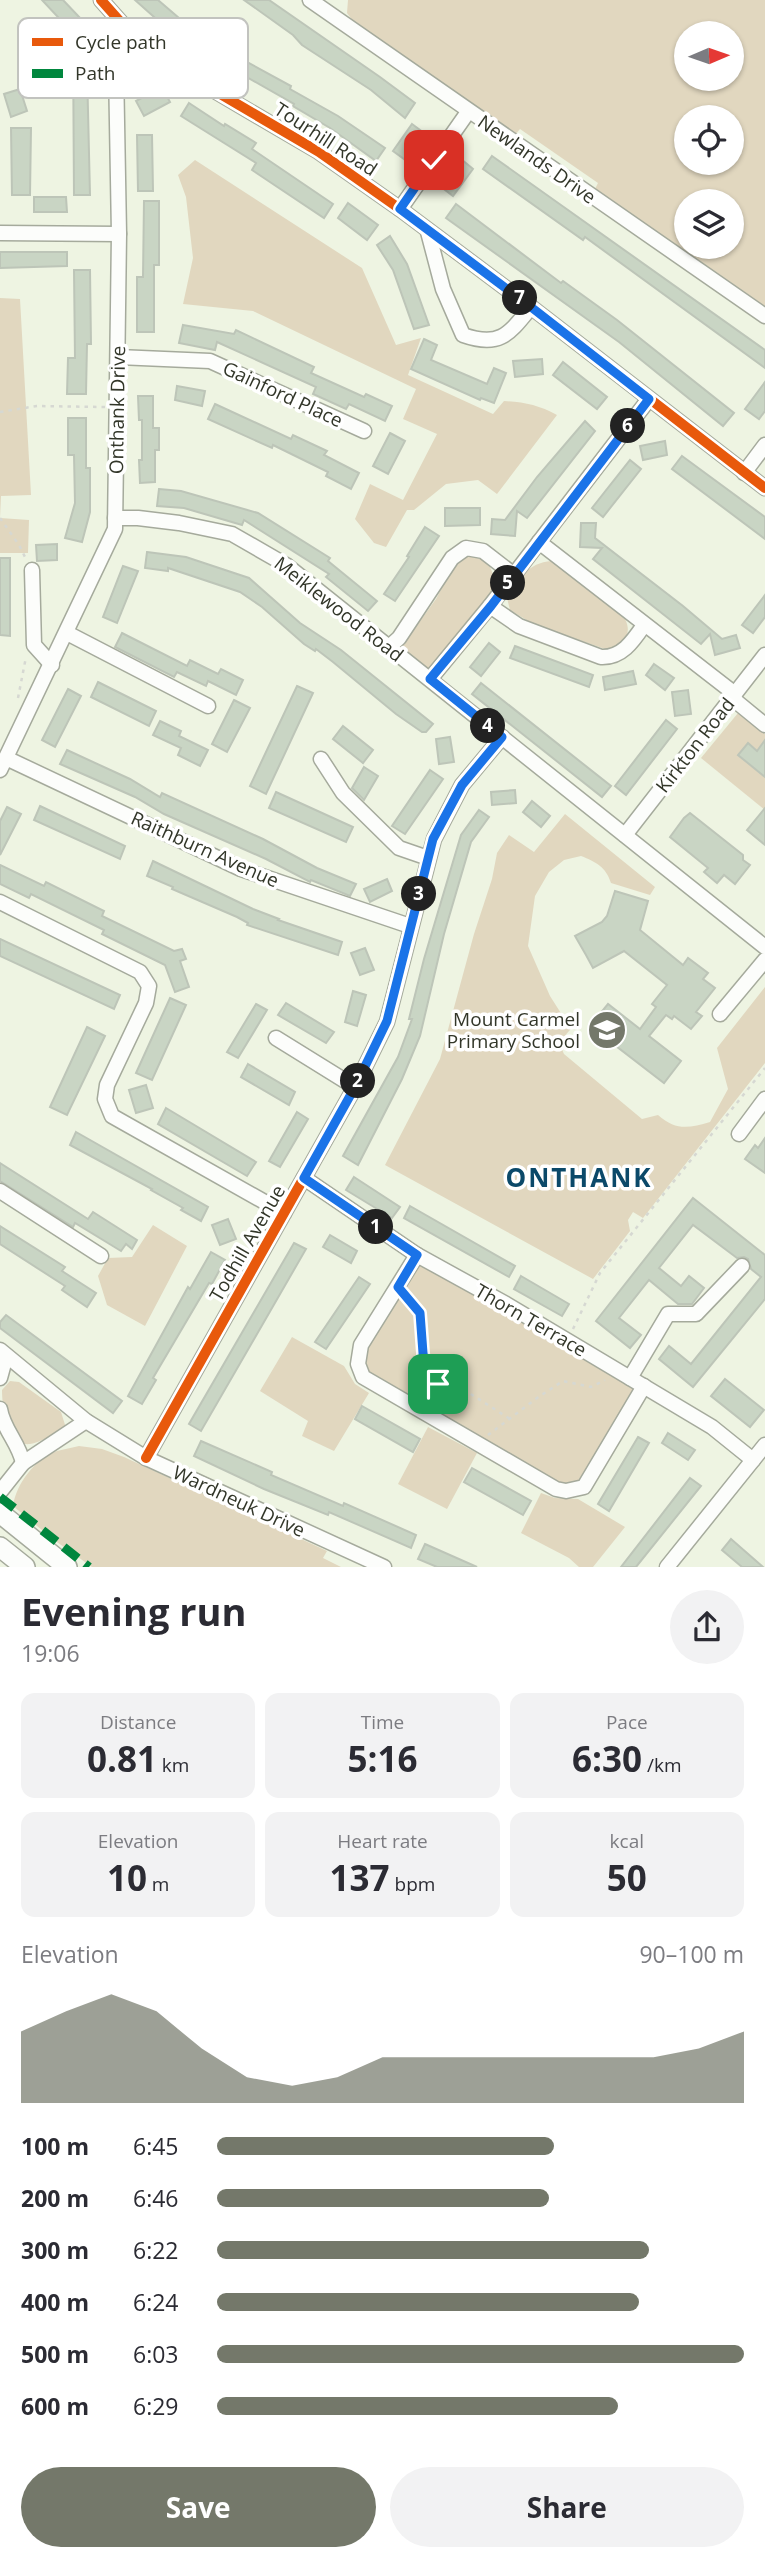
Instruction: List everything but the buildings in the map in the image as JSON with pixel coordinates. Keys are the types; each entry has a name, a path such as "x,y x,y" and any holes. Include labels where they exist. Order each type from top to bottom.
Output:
{"main road":[{"path":"0,1513 67,1567"},
{"path":"0,1547 25,1567"}],"street":[{"name":"Tourhill Road","path":"101,0 117,18"},
{"name":"Newlands Drive","path":"310,0 332,6 468,112 765,316"},
{"name":"Onthank Drive","path":"3,764 115,529 119,234 117,98"},
{"name":"Tourhill Road","path":"227,98 319,152 400,209 765,488"},
{"path":"400,209 468,112"},
{"path":"428,232 443,289 463,335 488,341 503,338 531,307"},
{"path":"0,233 119,234"},
{"name":"Gainford Place","path":"117,357 210,361 364,431"},
{"path":"430,679 491,606 649,399"},
{"path":"744,472 765,445"},
{"name":"Meiklewood Road","path":"116,518 179,523 232,534 286,565 765,947"},
{"path":"538,542 733,696 765,725"},
{"path":"389,647 399,638 452,558 466,548 484,551 514,575"},
{"path":"32,570 34,645 52,665"},
{"path":"491,606 519,626 601,657 611,657 629,647 644,625"},
{"path":"67,633 208,706"},
{"name":"Kirkton Road","path":"625,835 765,655"},
{"name":"Todhill Avenue","path":"146,1458 355,1087 387,1021 433,839 462,785 502,737"},
{"path":"321,759 342,793 399,848 428,858"},
{"name":"Raithburn Avenue","path":"3,764 241,869 410,926"},
{"path":"0,902 140,972 149,986 146,1003 107,1085 105,1099 112,1116 284,1213"},
{"path":"720,1014 765,960"},
{"path":"276,1038 355,1087"},
{"path":"738,1134 765,1099"},
{"name":"Thorn Terrace","path":"304,1178 417,1255 506,1304 712,1427 753,1460"},
{"path":"0,1191 101,1256"},
{"path":"417,1255 360,1345 358,1364 363,1377 479,1445 556,1489 566,1491 584,1487 644,1386"},
{"path":"625,1375 668,1314 696,1314 743,1266"},
{"path":"0,1378 3,1353"},
{"name":"Wardneuk Drive","path":"3,1353 86,1421 146,1458 384,1567"},
{"path":"0,1409 2,1419 21,1449 23,1463"},
{"path":"0,1492 23,1463 86,1421"},
{"path":"667,1567 765,1445"}],"path":[{"path":"0,412 37,406 117,407"},
{"path":"566,1341 578,1322 600,1273 765,1069"},
{"path":"398,1287 420,1313 426,1372 438,1384 439,1411 435,1419"},
{"path":"426,1372 433,1370 510,1419"},
{"path":"479,1445 487,1436 563,1381 591,1387 625,1375"}],"shaded area":[{"path":"348,0 765,0 765,311 691,259 744,259 744,189 674,189 674,247 594,191 598,183 520,129 514,136 353,21 347,13"},
{"path":"195,160 362,268 396,345 421,338 408,375 493,414 504,401 531,405 557,415 497,494 478,480 446,484 414,510 407,510 386,547 374,543 355,519 370,484 403,500 437,434 403,419 416,389 253,311 183,304 193,258 186,197 178,175"},
{"path":"0,298 20,299 31,495 1,496 0,518"},
{"path":"0,518 29,520 28,553 0,553"},
{"path":"465,556 484,560 496,585 437,663 427,669 401,651 402,646 436,599 456,561"},
{"path":"552,561 625,619 628,630 622,642 608,650 533,624 510,610 507,598 525,573 536,565"},
{"path":"738,713 765,734 765,810 701,758"},
{"name":"Mount Carmel Primary School","path":"565,814 655,887 650,895 611,883 600,866 581,856 564,860 549,872 535,896 528,946 550,996 571,1029 563,1040 564,1054 642,1119 658,1115 671,1124 683,1127 710,1122 728,1089 717,1048 765,987 765,1063 643,1218 633,1212 628,1220 630,1231 593,1279 385,1165 440,1059 492,879 497,853 509,835 534,852"},
{"path":"153,1225 187,1246 145,1326 107,1305 98,1276 108,1258 132,1257"},
{"path":"418,1259 640,1388 582,1483 566,1487 366,1375 363,1348"},
{"path":"292,1337 344,1366 355,1384 369,1393 334,1451 302,1436 308,1421 260,1391"},
{"path":"10,1381 19,1382 61,1412 66,1428 30,1444 16,1439 7,1424 2,1397 2,1390"},
{"path":"428,1427 477,1453 447,1509 398,1484"},
{"path":"79,1446 102,1449 124,1457 327,1551 323,1558 341,1567 92,1567 13,1506 22,1481 34,1466 57,1451"},
{"path":"541,1493 555,1498 578,1499 625,1527 593,1567 579,1567 569,1558 521,1533"}],"marked path":[{"path":"0,1497 89,1567"}],"cycle path":[{"path":"101,0 117,18"},
{"path":"227,98 319,152 400,209 765,488"},
{"path":"146,1458 355,1087 387,1022 434,839 462,785 502,737"}],"place":[{"name":"Mount Carmel Primary School","path":"607,1030"}],"district":[{"name":"ONTHANK","path":"579,1178"}],"route":[{"path":"434,160 400,209 649,399 491,606 430,679 502,737 462,785 433,839 387,1021 355,1087 304,1178 417,1255 398,1287 420,1313 426,1372 438,1384"}]}
